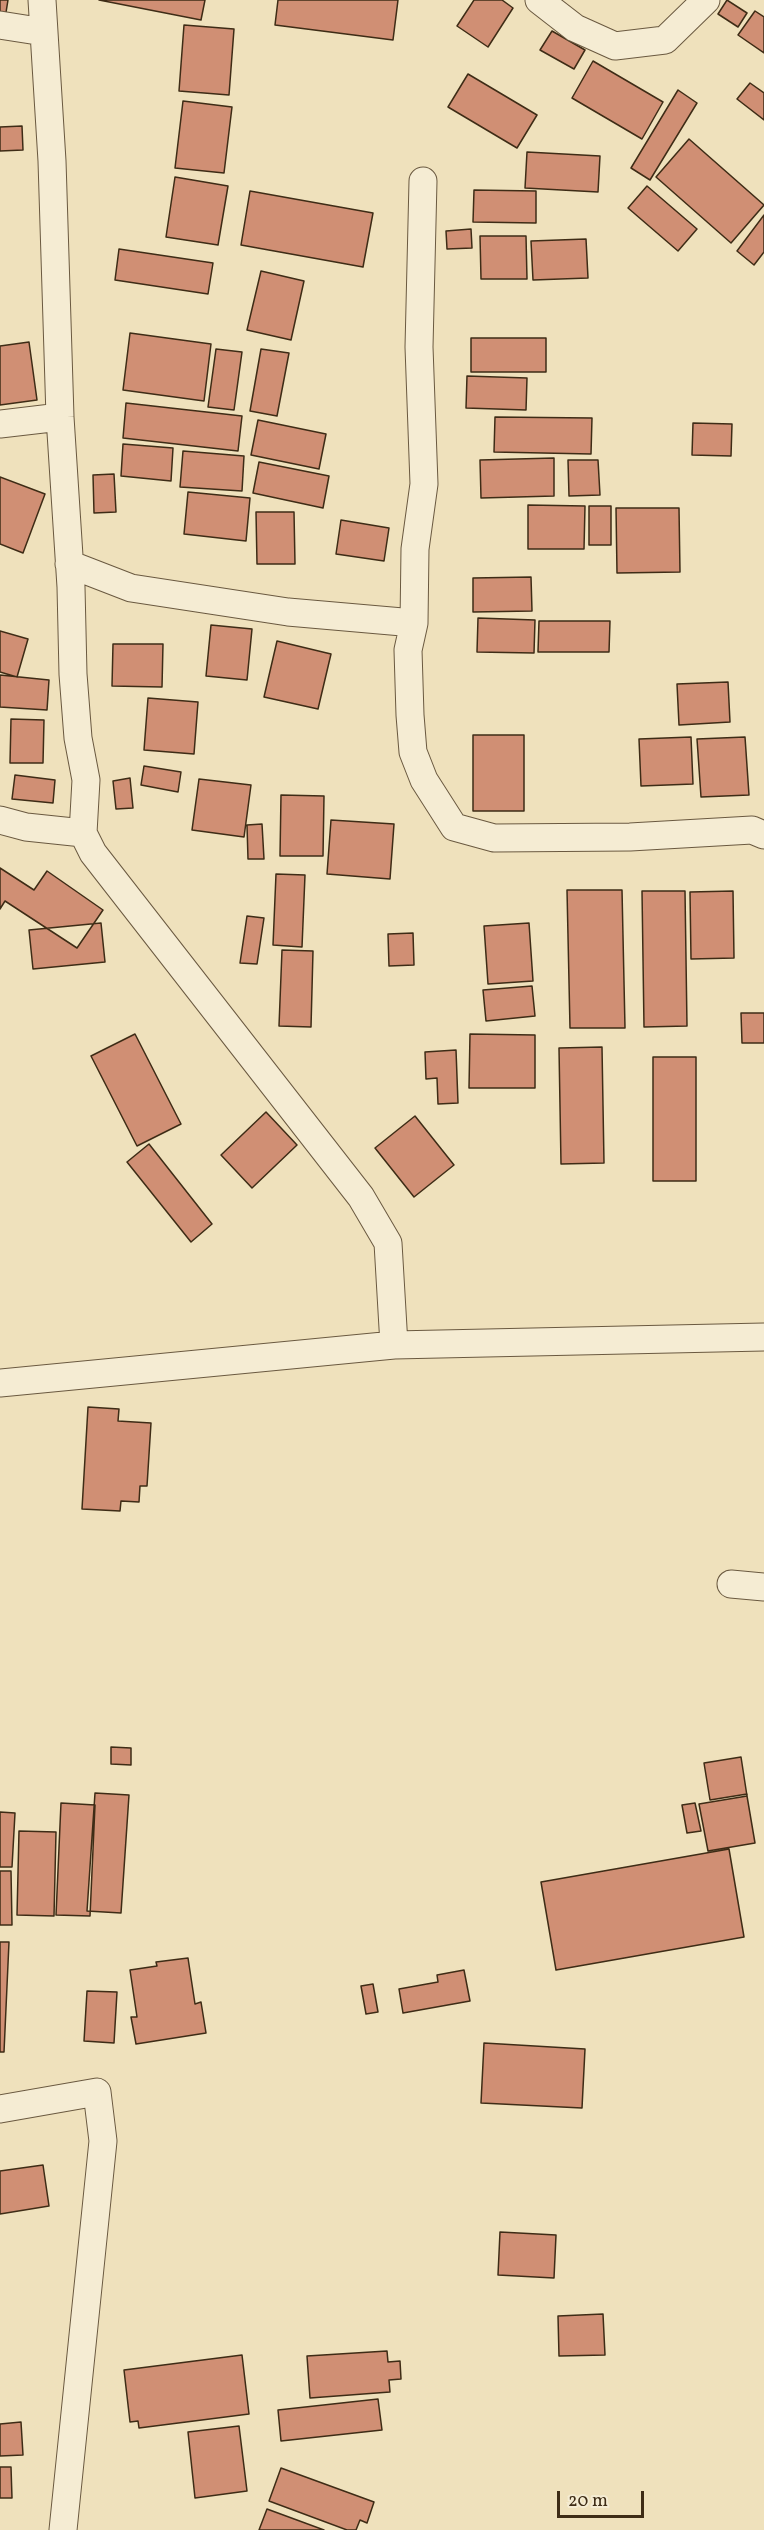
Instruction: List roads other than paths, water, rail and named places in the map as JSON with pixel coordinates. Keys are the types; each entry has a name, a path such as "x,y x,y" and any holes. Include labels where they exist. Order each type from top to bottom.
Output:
{"street":[{"path":"42,0 52,160 60,417 77,727 86,780 83,833 93,853 361,1197 388,1243 394,1346"},
{"path":"539,0 575,28 615,46 665,40 706,0"},
{"path":"0,25 44,32"},
{"path":"423,181 418,347 424,484 415,549 414,623 408,650 413,752 424,780 454,827 494,838 630,837 752,830 764,835"},
{"path":"0,424 60,417"},
{"path":"69,564 131,588 288,612 414,623"},
{"path":"0,820 26,827 83,833"},
{"path":"0,1383 394,1346 764,1337"},
{"path":"731,1584 764,1587"},
{"path":"0,2109 97,2092 103,2141 63,2530"}]}
